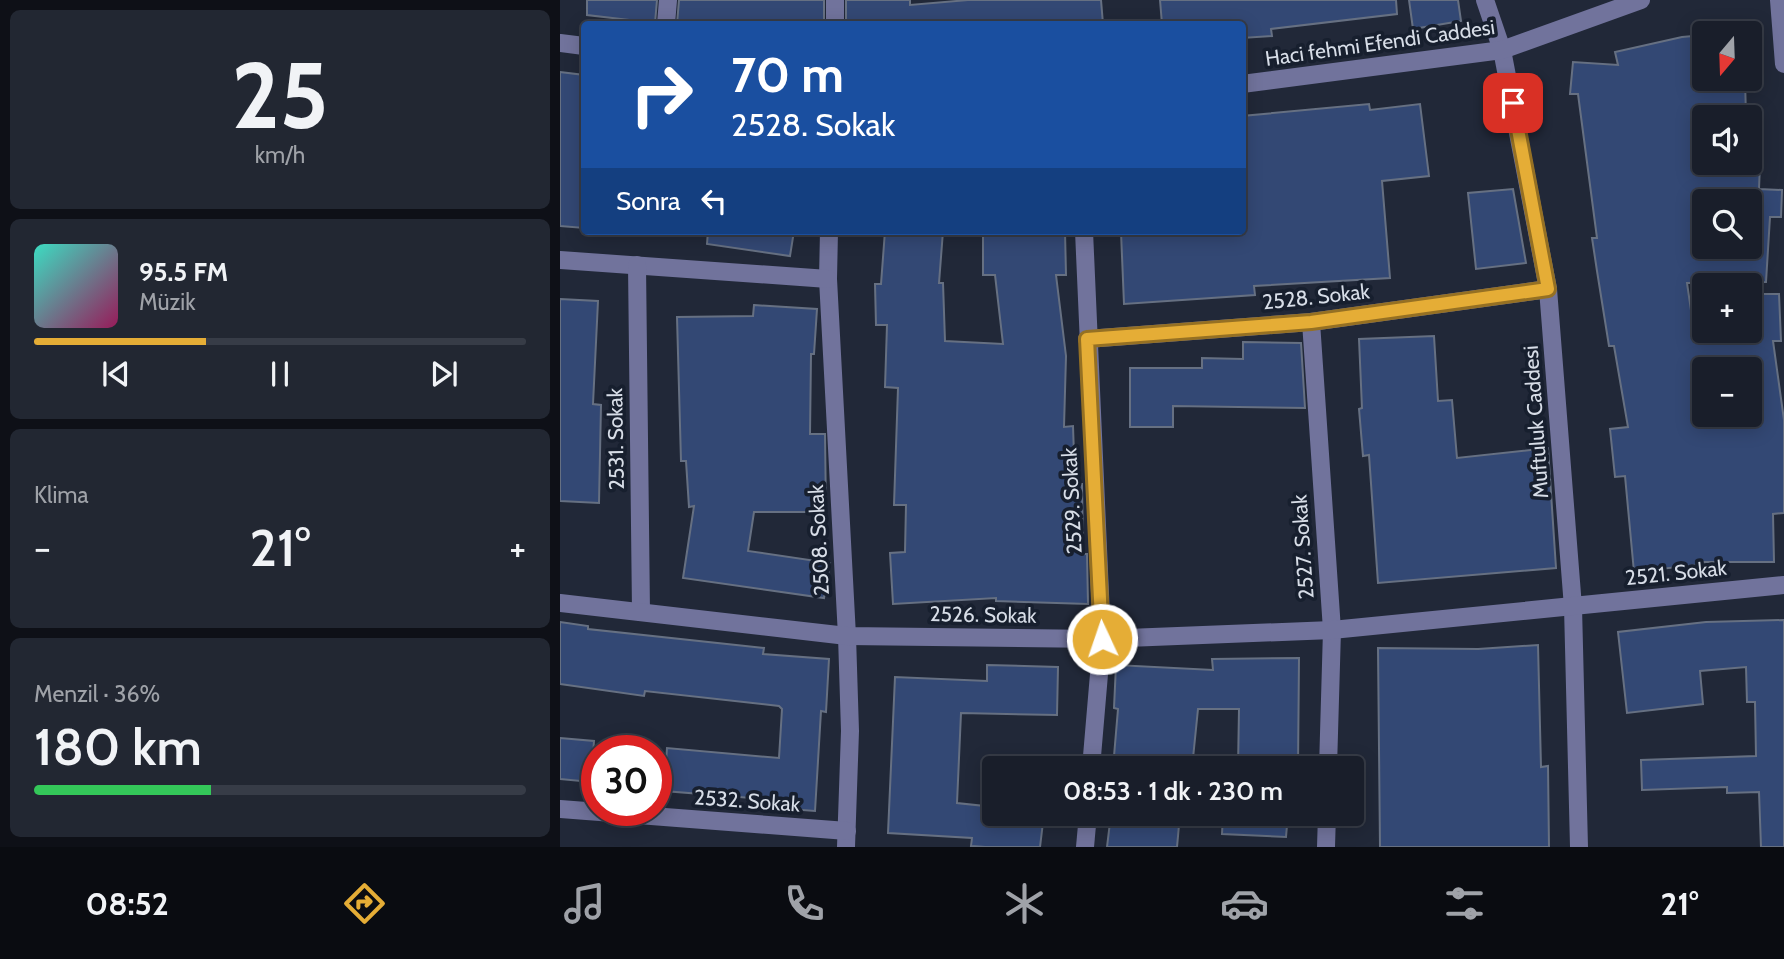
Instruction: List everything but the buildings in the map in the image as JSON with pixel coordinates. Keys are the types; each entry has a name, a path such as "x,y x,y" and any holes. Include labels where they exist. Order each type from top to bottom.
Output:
{"street":[{"path":"666,21 668,0"},
{"path":"835,0 835,21"},
{"name":"Muftuluk Caddesi","path":"1485,0 1502,50 1548,289 1573,607 1579,847"},
{"name":"Haci fehmi Efendi Caddesi","path":"1246,83 1502,50 1641,0"},
{"path":"1779,0 1784,64"},
{"path":"560,43 581,46"},
{"name":"2508. Sokak","path":"829,235 828,279 850,731 846,839"},
{"name":"2529. Sokak","path":"1084,235 1102,639 1092,756"},
{"path":"560,260 828,279"},
{"name":"2531. Sokak","path":"637,265 641,612"},
{"name":"2528. Sokak","path":"1087,339 1311,322 1548,289"},
{"name":"2527. Sokak","path":"1311,322 1332,630 1328,756"},
{"name":"2521. Sokak","path":"1573,607 1784,585"},
{"name":"2526. Sokak","path":"560,603 847,636 1102,639 1332,630 1573,607"},
{"name":"2532. Sokak","path":"560,809 846,839"},
{"path":"1085,847 1087,826"},
{"path":"1326,847 1327,826"}],"route":[{"path":"1102,639 1087,339 1311,322 1548,289 1513,103"}]}
